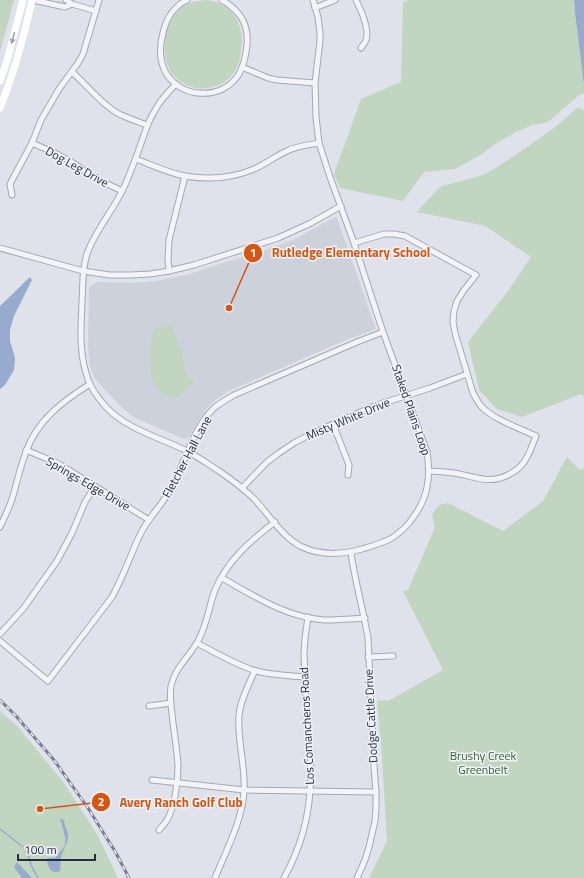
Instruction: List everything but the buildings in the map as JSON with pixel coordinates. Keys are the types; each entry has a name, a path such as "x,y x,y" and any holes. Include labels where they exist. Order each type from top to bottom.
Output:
{"main road":[{"path":"0,81 7,61 23,0"},
{"path":"0,108 23,39 32,0"}],"street":[{"path":"32,0 65,7 72,4"},
{"path":"66,0 72,4 96,11"},
{"path":"12,195 10,184 32,143 41,120 59,89 83,54 100,0"},
{"path":"187,0 178,5 166,19 162,35 161,52 164,67 170,79 183,89 197,93 211,93 228,85 238,74 246,54 246,30 242,17 236,10 222,0"},
{"name":"Staked Plains Loop","path":"176,84 154,110 122,192 90,246 86,257 83,271 81,351 90,384 106,408 120,419 135,428 188,451 242,488 292,540 300,545 317,552 337,554 351,553 379,544 392,538 408,524 421,506 428,487 429,471 427,452 383,332 319,143 316,117 315,84 320,42 319,25 312,0"},
{"path":"315,8 335,0"},
{"path":"356,0 363,15 366,31 366,39 361,48"},
{"path":"242,67 268,78 315,84"},
{"path":"72,72 112,109 147,125"},
{"name":"Dog Leg Drive","path":"32,143 57,154 95,178 122,192"},
{"path":"136,159 185,176 209,178 234,176 256,168 286,151 319,143"},
{"path":"169,271 169,240 185,176"},
{"path":"0,248 83,271 100,274 141,275 169,271 194,265 278,238 308,225 341,206"},
{"path":"354,243 384,234 405,236 476,275 457,301 453,322 473,393 482,407 495,417 536,436 524,462 518,468 502,478 493,480 480,479 453,473 429,471"},
{"name":"Fletcher Hall Lane","path":"0,641 48,681 112,597 120,583 143,530 175,483 199,429 213,409 222,401 234,395 290,370 383,332"},
{"name":"Misty White Drive","path":"242,488 267,462 294,443 311,434 374,406 467,374"},
{"path":"0,527 12,499 26,450 36,431 63,402 90,384"},
{"path":"333,424 349,465 348,475"},
{"name":"Springs Edge Drive","path":"26,450 55,462 149,520"},
{"path":"0,634 23,609 57,561 94,486"},
{"path":"159,830 167,821 170,814 177,783 178,765 171,703 171,687 175,675 181,663 201,636 210,604 222,578 246,545 274,522"},
{"name":"Dodge Cattle Drive","path":"351,553 368,638 376,792 375,821 372,835 365,860 356,878"},
{"path":"222,578 272,606 297,615 323,620 365,618"},
{"name":"Los Comancheros Road","path":"284,878 300,843 305,825 310,791 310,746 304,654 308,618"},
{"path":"197,643 237,663 255,670 281,676 306,677"},
{"path":"368,657 393,656"},
{"path":"215,878 241,812 244,790 244,773 239,727 240,706 255,670"},
{"path":"149,706 171,703"},
{"path":"152,780 244,790 376,792"}],"shaded area":[{"path":"335,217 337,218 376,329 346,340 229,391 215,400 206,409 188,438 184,439 135,418 119,405 94,377 90,366 88,348 89,287 97,282 127,283 156,281 186,275 291,241"}],"green space":[{"path":"0,0 14,0 0,52"},
{"path":"207,0 214,1 226,7 236,17 241,30 242,44 238,65 228,79 217,86 198,88 185,84 172,74 166,59 165,42 169,26 178,11 189,3"},
{"path":"409,0 574,0 584,94 579,95 548,122 532,125 516,132 455,169 424,172 403,201 340,188 334,174 361,99 401,82 403,2"},
{"path":"577,108 584,110 584,396 581,394 522,417 497,409 479,390 468,342 508,291 531,257 485,226 417,212 442,186 480,176 489,172 545,134"},
{"path":"171,325 182,353 185,370 194,382 176,398 159,392 151,377 150,356 154,328"},
{"name":"Brushy Creek Greenbelt","path":"567,457 580,470 584,468 584,878 369,878 387,841 377,701 390,700 443,670 403,591 408,590 435,527 432,514 439,505 448,503 503,531 543,501"},
{"path":"0,711 18,727 64,783 98,836 118,878 0,878"}],"water":[{"path":"574,0 584,0 584,85 575,13"},
{"path":"30,277 32,280 14,316 10,330 10,341 15,358 14,370 5,385 0,389 0,306"},
{"path":"60,819 64,820 68,839 62,855 60,871 55,872 50,870 47,859 55,858 65,845 65,836"},
{"path":"17,862 32,878 22,878 14,867"}],"waterway":[{"path":"0,829 23,847 28,854 31,865 38,878"}],"railway":[{"path":"0,700 54,760 88,808 116,853 129,878"}],"place":[{"name":"Rutledge Elementary School","path":"229,308"},
{"name":"Avery Ranch Golf Club","path":"40,809"}]}
